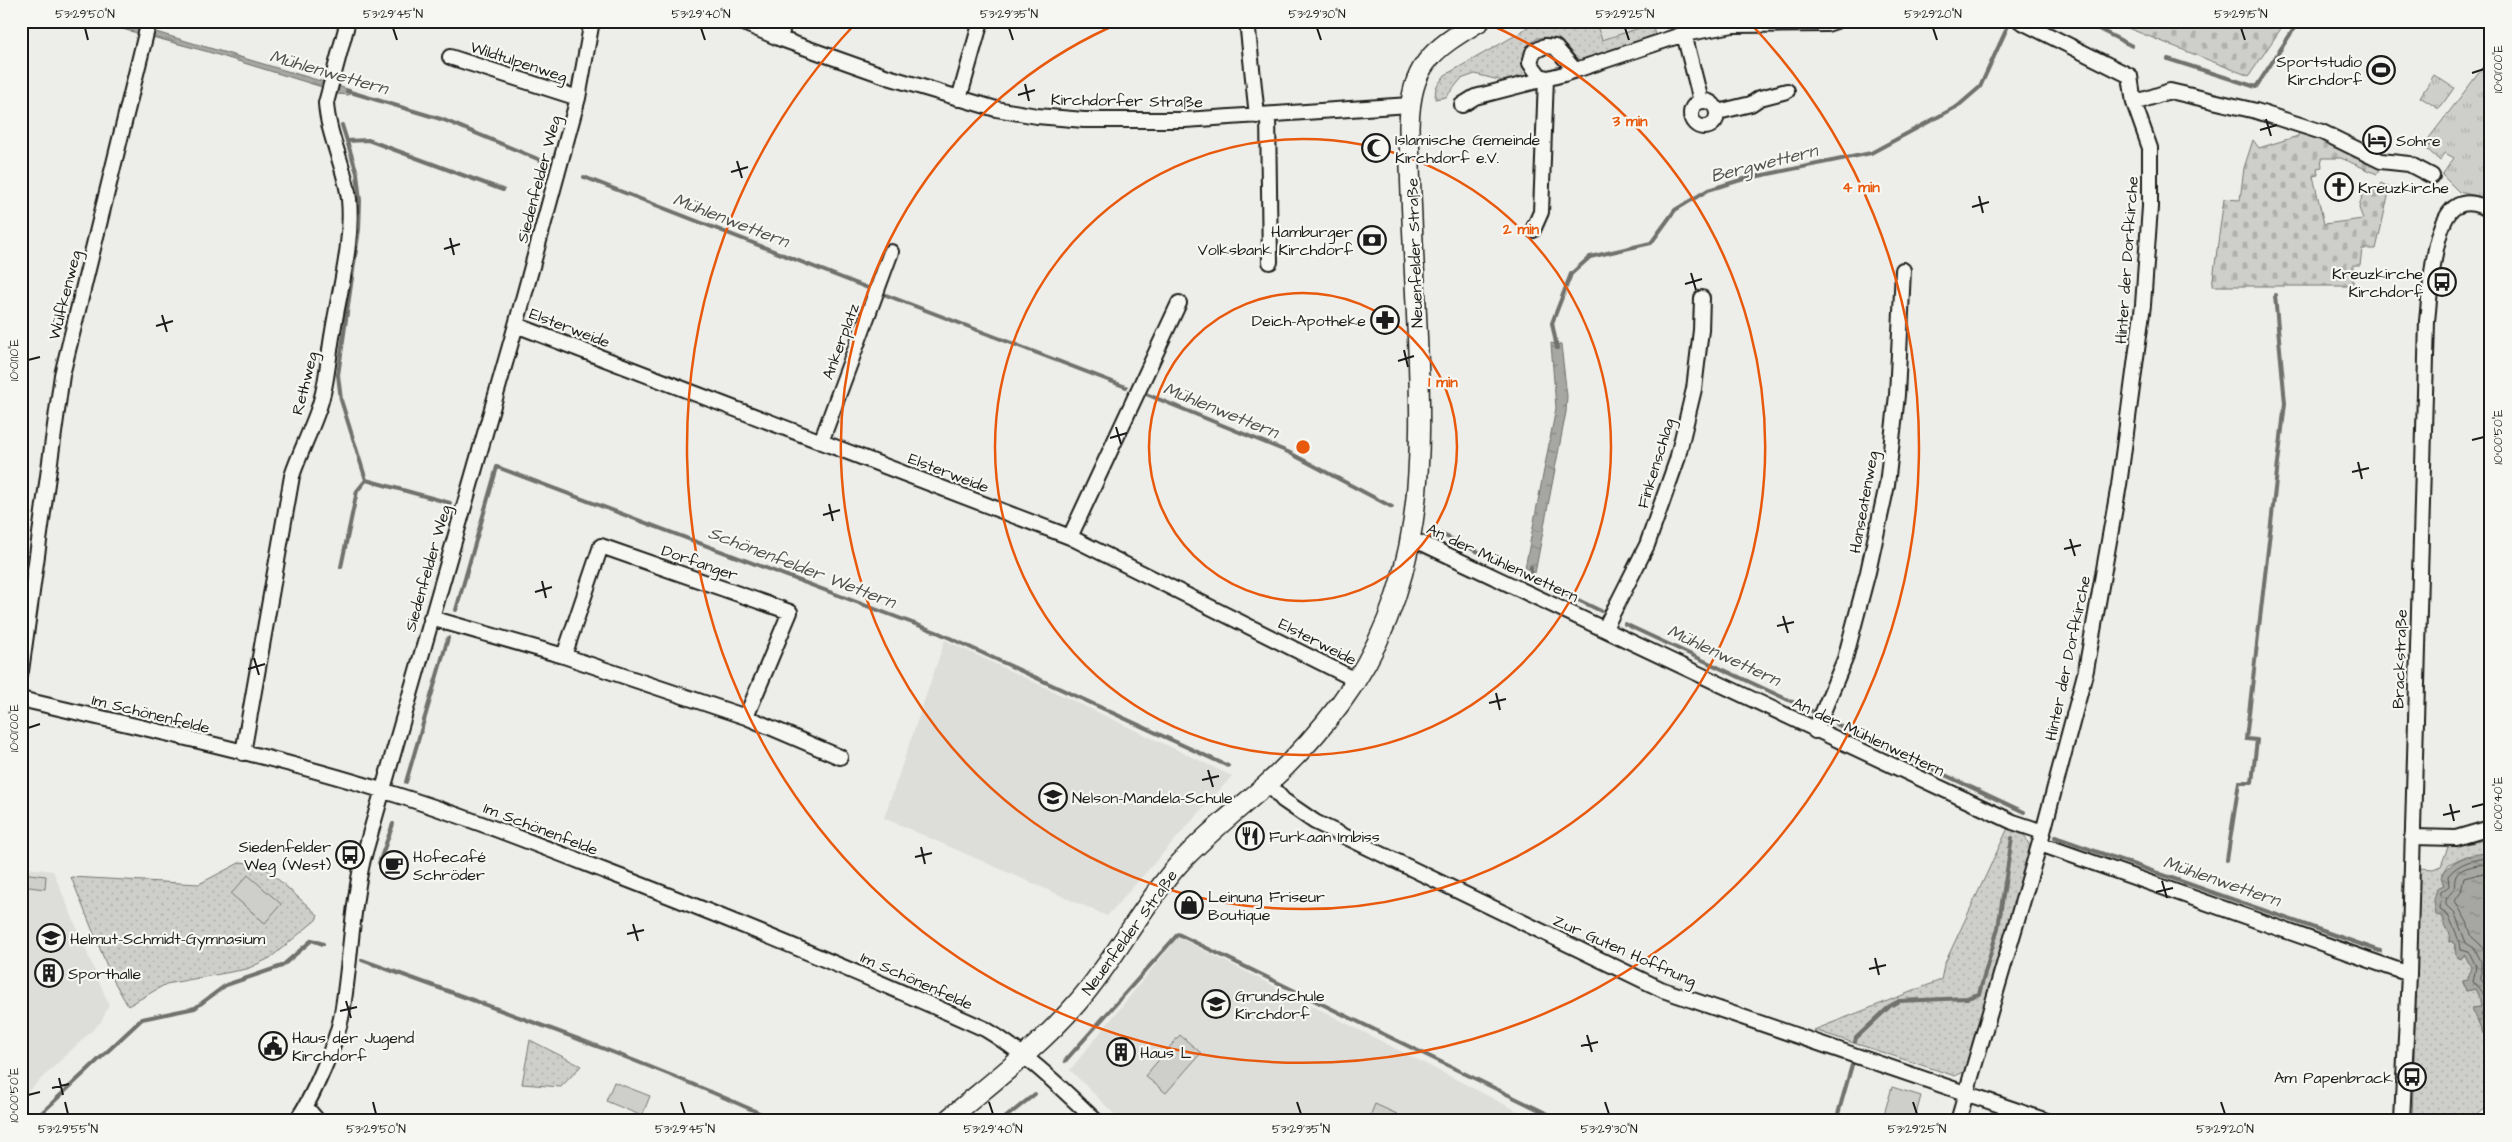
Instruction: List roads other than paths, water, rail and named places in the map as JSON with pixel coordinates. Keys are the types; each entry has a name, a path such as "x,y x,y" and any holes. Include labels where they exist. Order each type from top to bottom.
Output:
{"main road":[{"name":"Neuenfelder Straße","path":"946,1121 1024,1054 1077,1003 1109,962 1147,904 1178,864 1219,825 1268,783 1321,728 1356,680 1373,652 1388,618 1400,583 1418,492 1420,452 1410,105 1414,84 1422,66 1430,56 1455,36 1480,21"}],"street":[{"name":"Rethweg","path":"243,753 292,476 318,412 326,382 347,240 349,200 327,117 330,88 348,21"},
{"name":"Siedenfelder Weg","path":"296,1121 306,1107 342,1015 355,894 431,618 516,325 578,98 592,21"},
{"name":"Kirchdorfer Straße","path":"740,21 781,39 960,99 996,110 1036,116 1084,120 1176,120 1263,116 1410,105"},
{"path":"781,39 783,21"},
{"path":"960,99 981,21"},
{"path":"1247,21 1263,116 1270,262"},
{"path":"1462,106 1475,96 1575,70 1684,34 1733,26 1828,24 1836,21"},
{"path":"2020,21 2130,76 2134,103 2170,91 2237,107 2322,132 2381,160 2408,164 2432,176"},
{"name":"Wülfkenweg","path":"21,671 62,375 147,28"},
{"path":"1684,34 1701,100"},
{"path":"1546,78 1539,75 1530,63 1533,52 1540,47 1555,48 1575,70"},
{"name":"Wildtulpenweg","path":"450,57 578,98"},
{"path":"1533,230 1541,212 1546,78"},
{"path":"1718,112 1751,104 1760,98 1787,91"},
{"path":"1701,100 1712,102 1718,112 1718,117 1712,125 1702,127 1693,122 1691,112 1693,107 1701,100"},
{"name":"Hinter der Dorfkirche","path":"1958,1121 2041,838 2086,670 2120,485 2143,305 2150,206 2150,148 2134,103"},
{"name":"Brackstraße","path":"2402,1121 2409,974 2427,321 2438,240 2447,217 2458,205 2471,203 2491,210"},
{"name":"Ankerplatz","path":"821,442 891,252"},
{"name":"Hanseatenweg","path":"1815,731 1845,659 1868,572 1887,485 1897,395 1903,270"},
{"name":"Finkenschlag","path":"1605,628 1647,545 1677,460 1694,389 1701,330 1702,298"},
{"path":"1070,537 1180,303"},
{"name":"Elsterweide","path":"516,325 1070,537 1356,680"},
{"name":"An der Mühlenwettern","path":"1410,540 1424,544 1605,628 1815,731 2013,822 2041,838 2409,974"},
{"name":"Dorfanger","path":"564,656 601,546 790,612 746,717"},
{"path":"431,618 564,656 746,717 840,758"},
{"name":"Im Schönenfelde","path":"21,699 243,753 383,790 493,828 832,961 985,1028 1024,1054 1096,1121"},
{"name":"Zur Guten Hoffnung","path":"1268,783 1283,800 1316,822 1663,990 2047,1121"},
{"path":"2412,837 2456,838 2490,828"},
{"path":"306,1107 318,1121"}],"water":[{"path":"92,21 115,21 139,27 351,90 349,95 337,94 335,91 205,51"},
{"path":"1551,343 1561,345 1567,396 1566,412 1535,573 1525,568 1556,408"},
{"path":"2491,852 2491,1041 2484,1035 2472,1008 2481,1007 2480,999 2475,989 2466,991 2463,981 2468,980 2471,967 2465,955 2460,959 2456,957 2455,945 2452,941 2449,942 2450,933 2444,925 2445,920 2442,916 2436,915 2434,900 2437,888 2444,885 2441,877 2450,866 2462,858"}],"waterway":[{"path":"2083,21 2132,46"},
{"path":"2168,59 2256,87 2299,21"},
{"name":"Bergwettern","path":"1557,348 1552,323 1571,274 1590,257 1651,243 1675,210 1708,190 1744,179 1871,153 1958,106 1980,87 2007,28"},
{"name":"Mühlenwettern","path":"347,91 444,120 545,162"},
{"name":"Schönenfelder Wettern","path":"341,567 357,491 366,480 341,400 338,375 359,229 360,201 357,173 342,125"},
{"path":"347,141 368,140 503,190"},
{"name":"Mühlenwettern","path":"584,177 868,288"},
{"name":"Mühlenwettern","path":"886,295 1126,387"},
{"path":"2227,860 2239,782 2252,782 2257,740 2246,739 2285,403 2275,295"},
{"name":"Mühlenwettern","path":"1146,394 1288,452 1392,507"},
{"name":"Schönenfelder Wettern","path":"456,610 497,467 939,633 1228,766"},
{"path":"366,480 450,503"},
{"name":"Mühlenwettern","path":"1439,533 1601,611"},
{"name":"Bergwettern","path":"1530,576 1531,567"},
{"name":"Mühlenwettern","path":"1625,624 1812,711"},
{"name":"Schönenfelder Wettern","path":"406,782 448,638"},
{"name":"Mühlenwettern","path":"1836,724 2024,812"},
{"name":"Schönenfelder Wettern","path":"379,863 393,824"},
{"name":"Mühlenwettern","path":"2055,837 2380,951"},
{"path":"1855,1042 1856,1038 1890,1006 1899,1001 1967,998 1979,994 1998,928 2012,838"},
{"path":"1065,1061 1178,934 1562,1121"},
{"name":"Schönenfelder Wettern","path":"33,1121 142,1019 195,1008 226,985 282,966 312,940 323,944"},
{"path":"362,960 623,1056 777,1121"},
{"path":"1836,1121 1852,1065"},
{"path":"1001,1121 1035,1094"}],"place":[{"name":"Sportstudio Kirchdorf","path":"2381,70"},
{"name":"Sohre","path":"2377,140"},
{"name":"Islamische Gemeinde Kirchdorf e.V.","path":"1376,148"},
{"name":"Kreuzkirche","path":"2339,187"},
{"name":"Hamburger Volksbank Kirchdorf","path":"1372,240"},
{"name":"Kreuzkirche Kirchdorf","path":"2442,282"},
{"name":"Deich-Apotheke","path":"1385,320"},
{"name":"Nelson-Mandela-Schule","path":"1053,797"},
{"name":"Furkaan Imbiss","path":"1250,836"},
{"name":"Siedenfelder Weg (West)","path":"350,855"},
{"name":"Hofecafé Schröder","path":"394,865"},
{"name":"Leinung Friseur Boutique","path":"1189,905"},
{"name":"Helmut-Schmidt-Gymnasium","path":"51,938"},
{"name":"Sporthalle","path":"49,973"},
{"name":"Grundschule Kirchdorf","path":"1216,1004"},
{"name":"Haus der Jugend Kirchdorf","path":"273,1046"},
{"name":"Haus L","path":"1121,1052"},
{"name":"Am Papenbrack","path":"2412,1077"}]}
